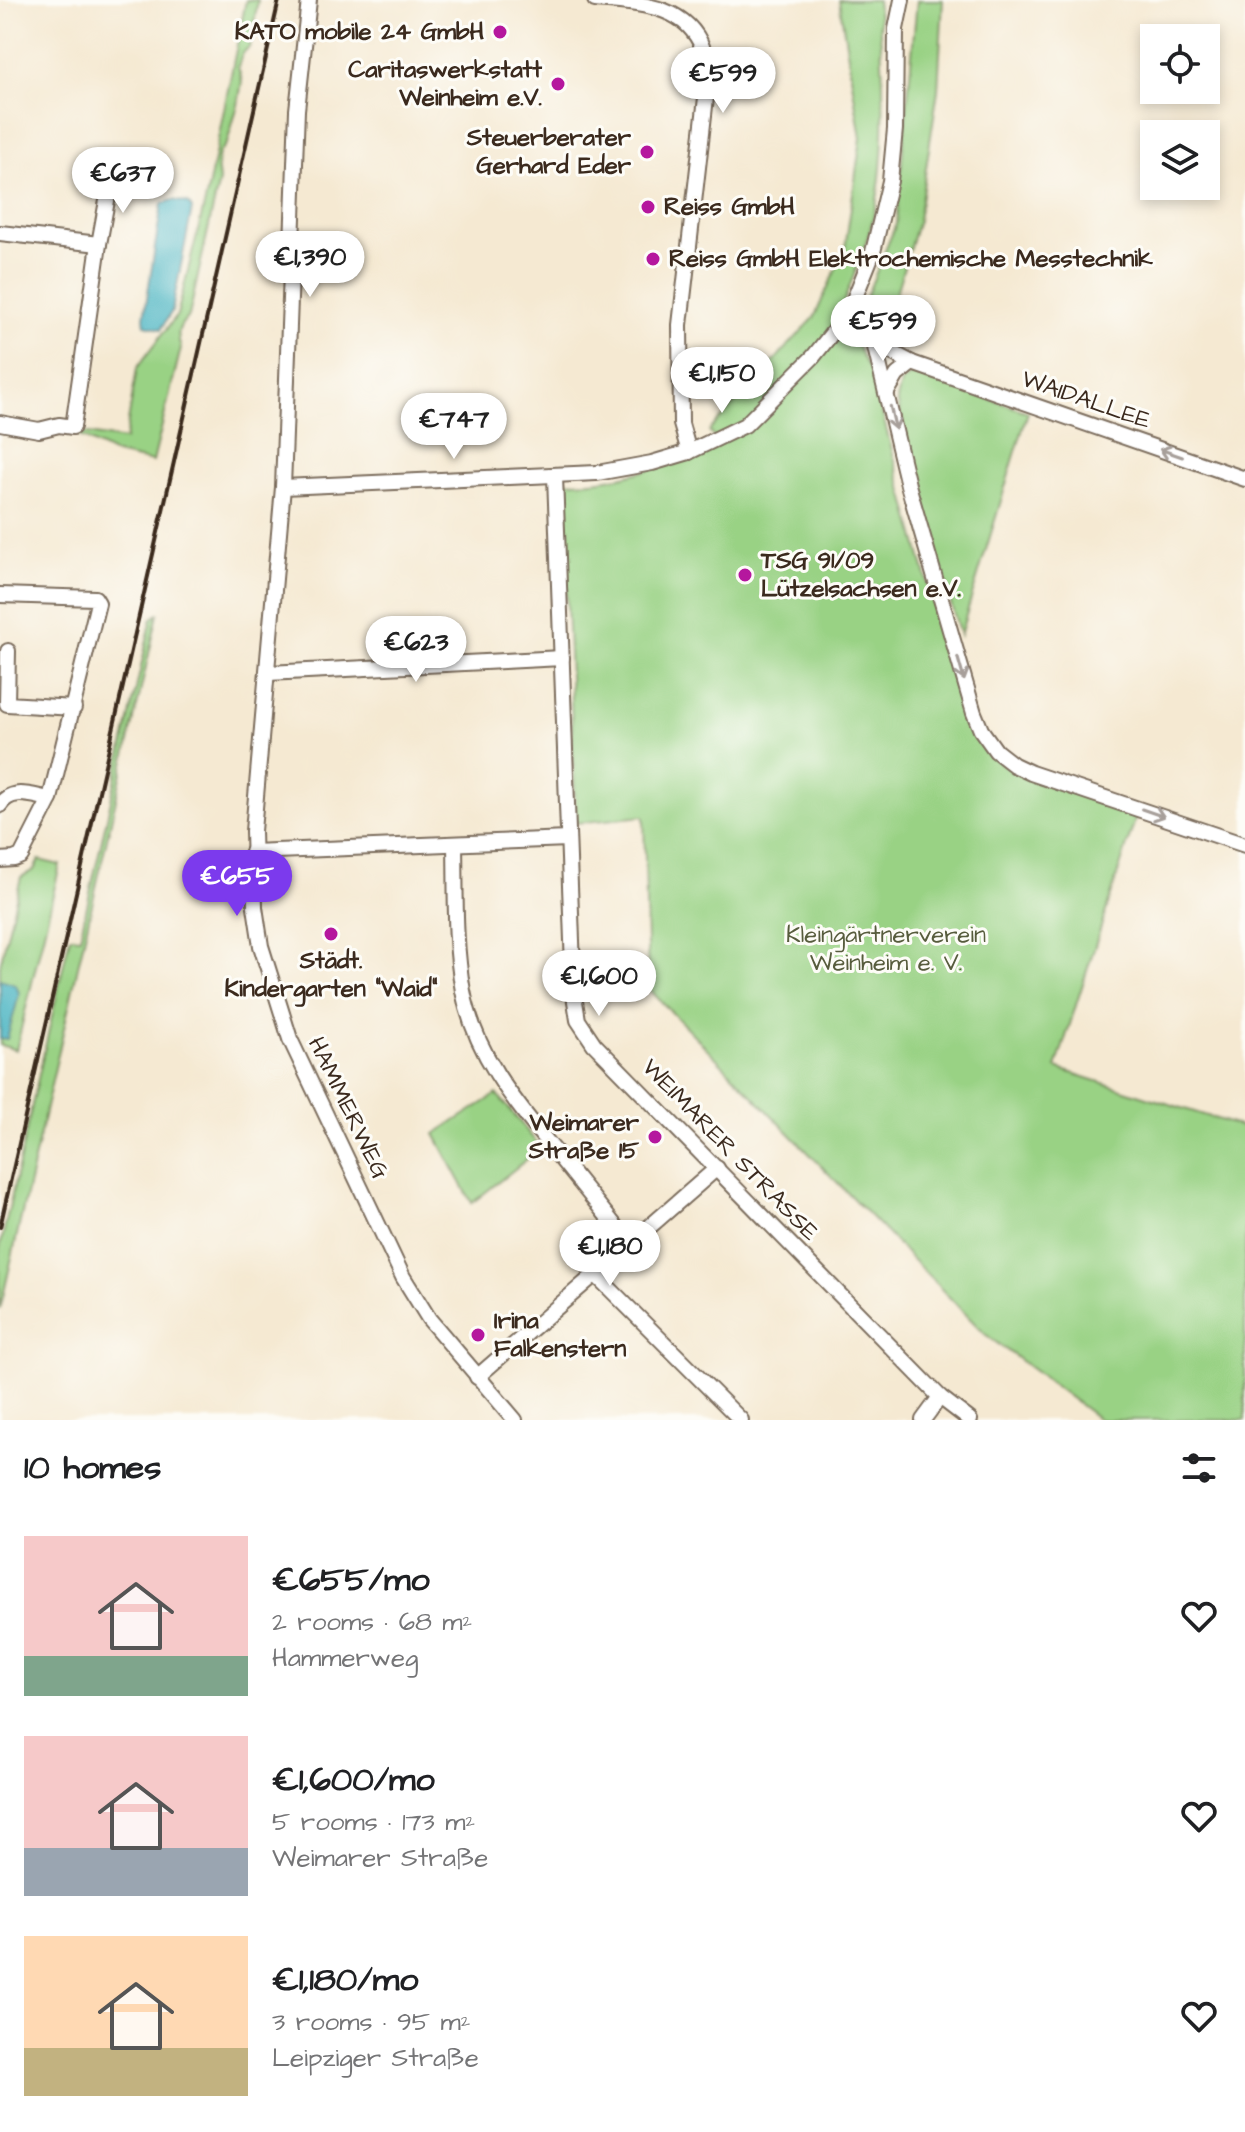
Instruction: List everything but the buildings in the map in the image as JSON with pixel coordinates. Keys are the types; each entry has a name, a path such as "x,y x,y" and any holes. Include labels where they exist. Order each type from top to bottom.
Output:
{"street":[{"name":"HAMMERWEG","path":"309,0 297,108 283,487 252,852 255,907 261,946 290,1039 410,1290 429,1319 515,1420"},
{"path":"595,0 644,5 675,13 692,28 703,49 708,80 680,325 681,424 689,452"},
{"path":"890,0 896,29"},
{"path":"283,487 597,473 652,463 689,452 745,425 813,357 849,312 873,252 890,181 895,129 896,29 902,0"},
{"path":"0,423 39,430 59,425 73,427 111,179"},
{"path":"0,233 99,244"},
{"name":"WAIDALLEE","path":"849,312 874,343 912,363 1245,479"},
{"path":"874,343 908,485 961,670 978,722 989,743 1005,759 1031,773 1245,845"},
{"path":"887,392 897,375 912,363"},
{"name":"WEIMARER STRASSE","path":"555,476 574,995 578,1020 594,1044 940,1397 970,1420"},
{"path":"0,595 95,598 98,603 50,799 21,856 0,860"},
{"path":"8,651 7,704 74,708"},
{"path":"268,673 562,658"},
{"path":"0,805 10,794 50,799"},
{"path":"252,852 568,839"},
{"path":"455,844 459,958 463,992 473,1028 506,1092 630,1245"},
{"path":"477,1377 717,1168"},
{"path":"596,1275 741,1420"},
{"path":"923,1420 940,1397"}],"green space":[{"path":"246,0 258,0 250,46 242,54 238,67 242,81 238,105 227,143 219,153 219,181 189,316 179,330 181,348 153,462 115,454 70,431 125,440 137,368 177,315 207,194"},
{"name":"Kleingärtnerverein Weinheim e. V.","path":"839,0 877,0 883,107 881,163 874,214 840,312 872,376 965,721 1003,765 1136,817 1056,1068 1245,1128 1245,1420 1100,1420 985,1334 648,988 644,816 576,823 562,481 582,482 622,476 662,465 718,443 709,431 814,318 845,249 861,138"},
{"path":"917,0 943,0 938,90 918,220 887,323 864,302 896,224"},
{"path":"913,373 1028,412 960,635 916,484 897,399 901,383"},
{"path":"158,614 0,1310 0,1248 70,936 80,937 152,618"},
{"path":"39,860 60,865 16,1050 0,1045 0,965 21,877 34,870"},
{"path":"497,1094 541,1148 472,1203 435,1134"}],"water":[{"path":"173,200 188,203 192,209 172,311 161,329 145,325 144,317 162,203"},
{"path":"0,979 15,985 19,995 7,1039 0,1039"}],"railway":[{"path":"0,1227 279,0"}],"place":[{"name":"KATO mobile 24 GmbH","path":"500,32"},
{"name":"Caritaswerkstatt Weinheim e.V.","path":"558,84"},
{"name":"Steuerberater Gerhard Eder","path":"647,152"},
{"name":"Reiss GmbH","path":"648,207"},
{"name":"Reiss GmbH Elektrochemische Messtechnik","path":"653,259"},
{"name":"TSG 91/09 Lützelsachsen e.V.","path":"745,575"},
{"name":"Städt. Kindergarten \"Waid\"","path":"331,934"},
{"name":"Weimarer Straße 15","path":"655,1137"},
{"name":"Irina Falkenstern","path":"478,1335"}]}
